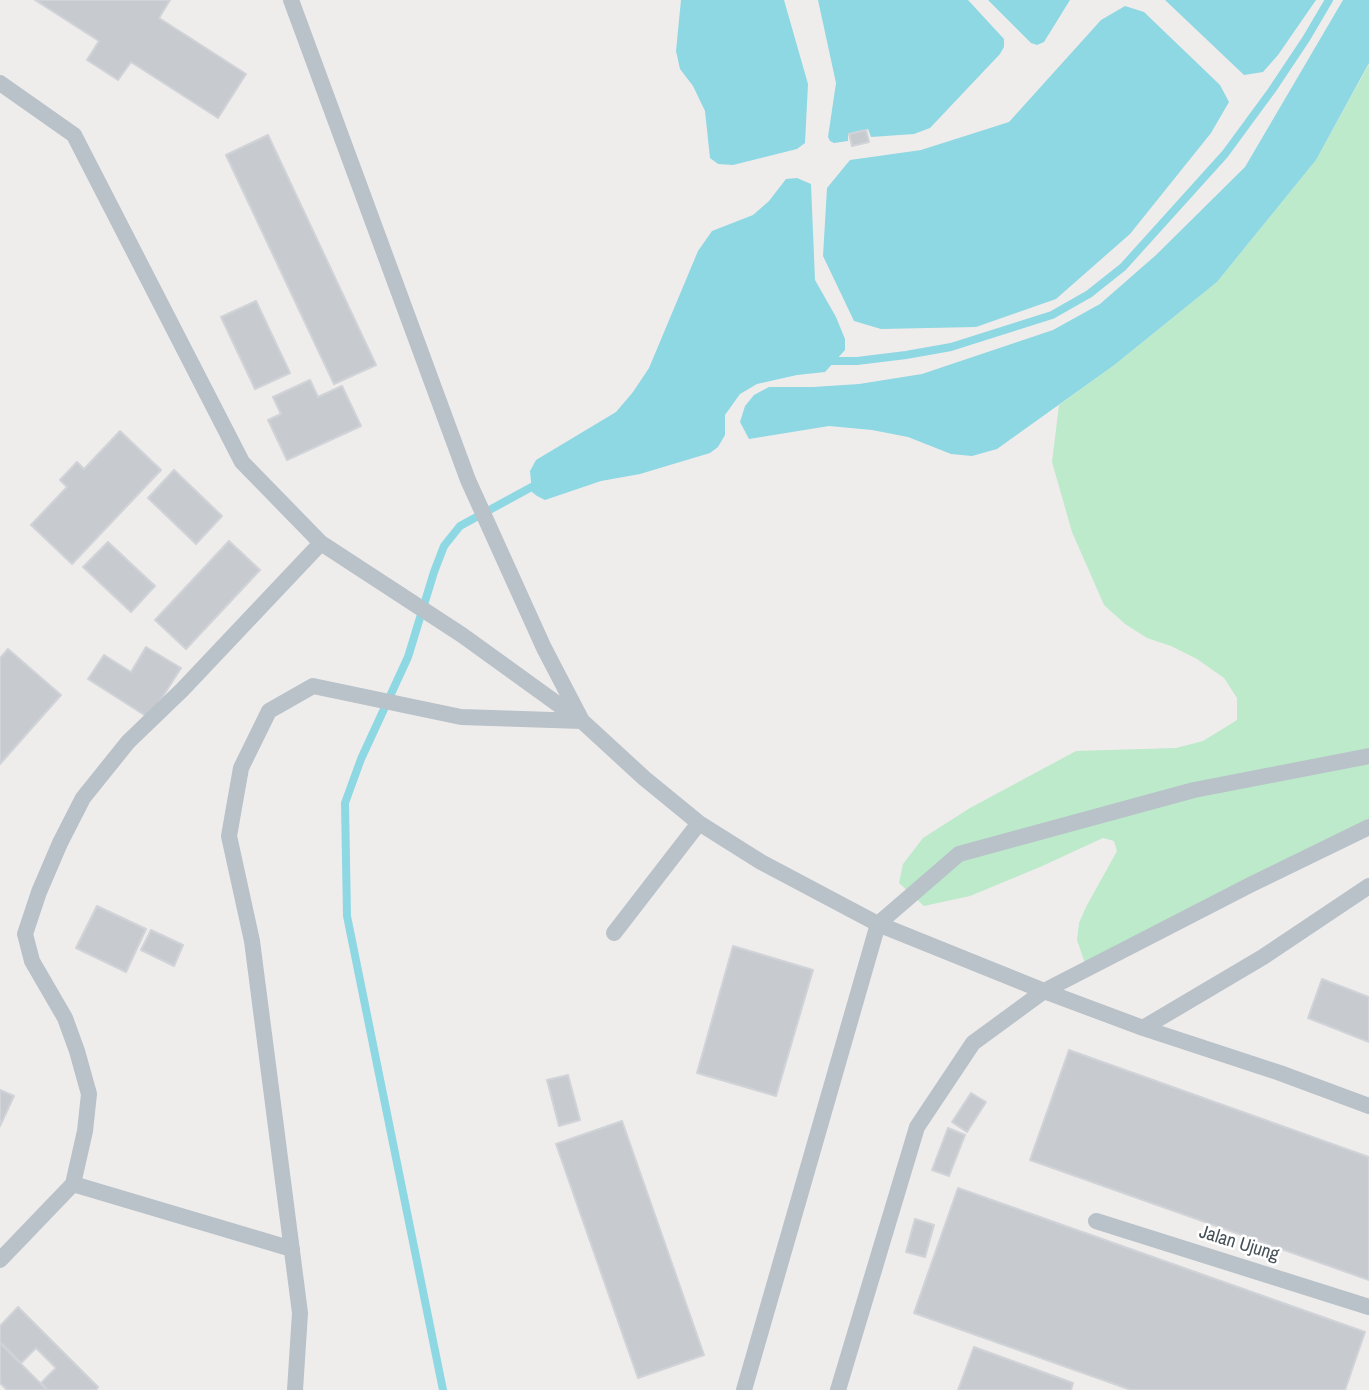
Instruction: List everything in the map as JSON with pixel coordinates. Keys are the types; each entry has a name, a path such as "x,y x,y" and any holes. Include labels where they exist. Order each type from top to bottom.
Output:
{"lane":[{"path":"291,0 468,480 544,648 582,722"},
{"path":"0,83 74,135 242,462 321,543 462,635 582,722 699,823 761,862 878,924 1044,991 1369,1106"},
{"path":"0,1260 73,1184 86,1131 89,1094 77,1051 65,1018 32,961 25,934 60,843 83,798 128,742 182,690 321,543"},
{"path":"295,1390 300,1313 252,941 229,836 241,768 269,711 313,686 461,717 582,722"},
{"path":"744,1390 878,924 959,855 1194,790 1369,756"},
{"path":"614,933 699,823"},
{"path":"838,1390 917,1128 973,1043 1044,991 1369,827"},
{"path":"1143,1028 1264,957 1369,886"},
{"path":"73,1184 292,1249"},
{"name":"Jalan Ujung","path":"1096,1221 1369,1307"}],"green space":[{"path":"1369,64 1369,827 1087,969 1077,940 1079,923 1117,851 1114,841 1103,838 970,896 924,906 899,883 903,864 923,838 970,808 1076,751 1176,748 1203,741 1237,720 1237,698 1224,678 1197,659 1147,638 1125,624 1104,605 1072,532 1052,462 1059,405 1113,366 1217,282 1316,160"}],"water":[{"path":"681,0 784,0 808,84 805,143 797,149 733,165 718,164 710,158 705,111 693,86 680,69 676,51"},
{"path":"818,0 968,0 1004,39 1004,47 930,128 914,134 871,137 868,129 848,134 848,141 834,143 828,137 836,83"},
{"path":"988,0 1070,0 1044,42 1037,45 1031,43"},
{"path":"1165,0 1316,0 1263,72 1244,75"},
{"path":"1343,0 1369,0 1369,63 1316,160 1217,282 1113,366 997,449 972,456 951,454 908,437 829,426 749,439 740,422 745,406 754,395 769,387 859,384 922,374 1053,330 1100,304 1156,255 1245,167"},
{"path":"1125,6 1144,12 1220,85 1229,102 1211,133 1130,234 1056,299 976,327 881,329 854,321 823,256 827,188 850,160 921,150 1009,122 1101,20"},
{"path":"797,178 811,184 815,280 836,317 845,339 845,350 825,372 757,384 740,394 725,415 725,435 718,447 710,453 640,474 601,481 545,500 532,492 530,471 536,460 616,412 633,392 649,368 698,251 712,231 753,215 769,201 786,179"}],"building":[{"path":"35,0 170,0 159,18 246,74 218,118 131,62 118,80 87,60 99,41"},
{"path":"866,130 869,142 852,146 849,134"},
{"path":"268,135 376,365 334,384 226,155"},
{"path":"256,301 290,373 255,389 221,317"},
{"path":"310,380 318,397 342,386 361,426 287,460 268,420 281,414 273,397"},
{"path":"120,431 161,470 72,564 31,525 67,487 60,480 77,462 84,469"},
{"path":"174,470 222,516 196,544 148,498"},
{"path":"229,541 260,570 186,649 155,620"},
{"path":"108,542 155,586 131,612 83,567"},
{"path":"146,647 181,668 149,718 88,679 104,655 131,672"},
{"path":"8,649 61,695 0,764 0,658"},
{"path":"97,906 146,929 126,972 76,948"},
{"path":"151,930 183,945 174,966 141,950"},
{"path":"733,946 813,970 776,1096 697,1073"},
{"path":"1322,979 1369,997 1369,1042 1308,1018"},
{"path":"1069,1050 1369,1157 1369,1280 1030,1160"},
{"path":"568,1075 580,1120 559,1126 547,1080"},
{"path":"0,1090 14,1096 0,1126"},
{"path":"971,1093 986,1102 967,1132 952,1122"},
{"path":"622,1121 704,1355 638,1378 556,1144"},
{"path":"948,1128 965,1135 949,1176 932,1170"},
{"path":"958,1188 1365,1332 1345,1390 1131,1390 914,1313"},
{"path":"915,1219 934,1225 925,1257 906,1252"},
{"path":"18,1307 98,1387 96,1390 48,1390 41,1383 56,1368 36,1348 21,1363 0,1342 0,1326"},
{"path":"0,1343 47,1390 7,1390 0,1383"},
{"path":"974,1347 1073,1383 1071,1390 958,1390"}],"waterway":[{"path":"827,361 857,361 951,347 1052,315 1089,294 1123,267 1225,154 1272,90 1329,0"},
{"path":"443,1390 347,916 345,803 361,759 408,657 444,546 460,526 539,483"}]}
